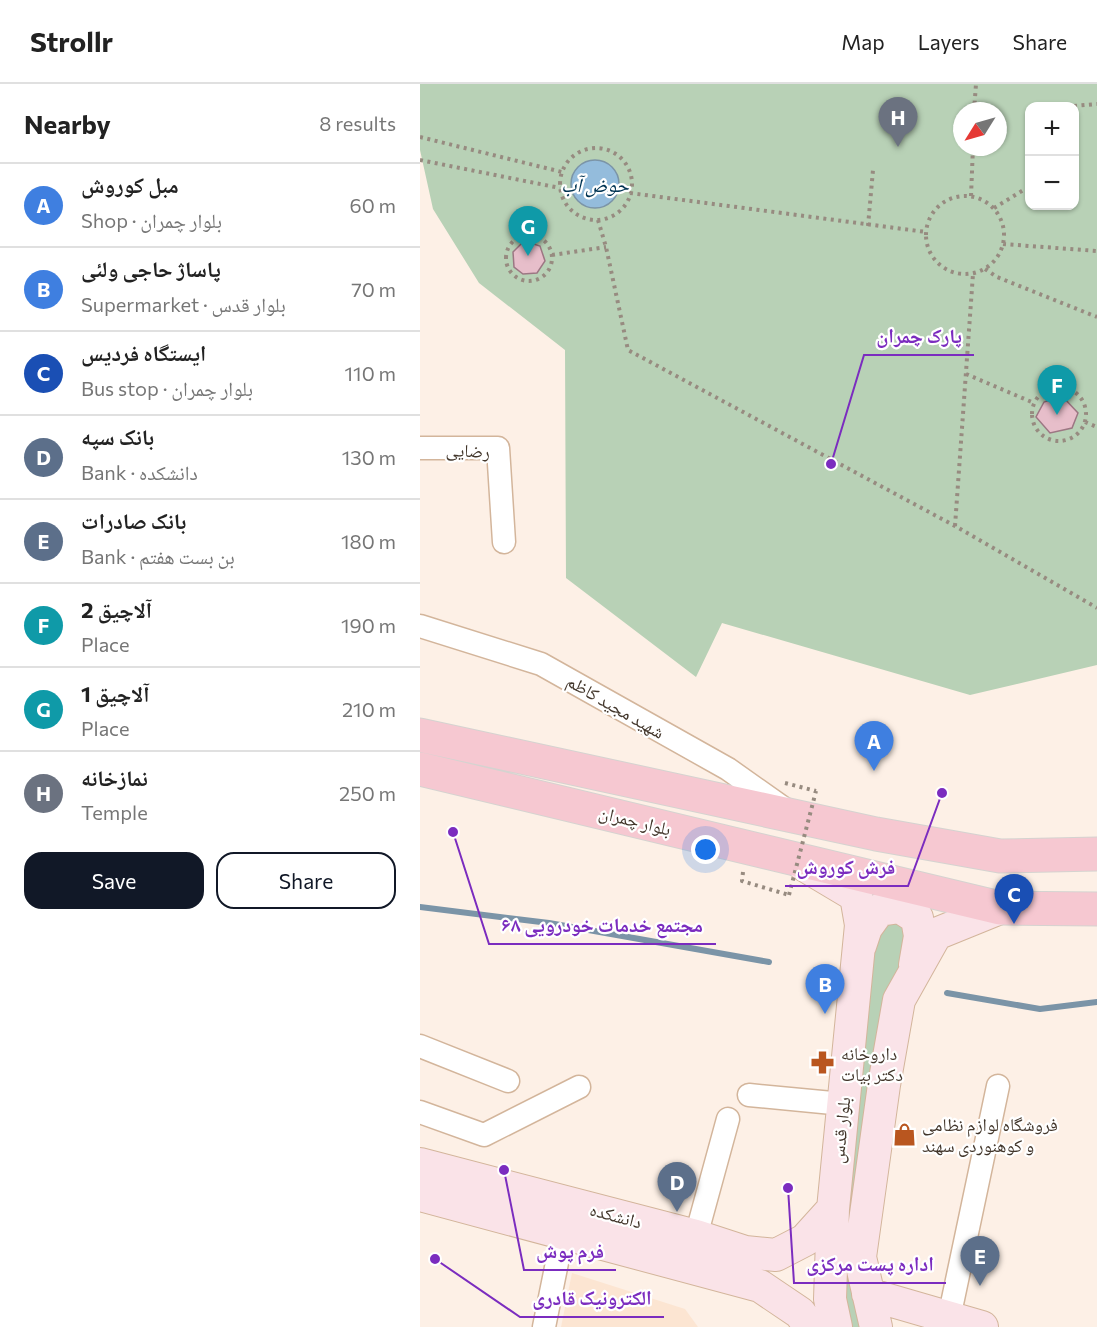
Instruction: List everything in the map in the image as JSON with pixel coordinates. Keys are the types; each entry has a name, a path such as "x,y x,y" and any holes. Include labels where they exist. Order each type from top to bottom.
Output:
{"main road":[{"name":"بلوار چمران","path":"420,735 798,817 1000,856 1097,854"},
{"name":"بلوار چمران","path":"429,773 1000,908 1097,909"},
{"name":"بلوار قدس","path":"796,860 856,896 861,926 832,1209 830,1299 836,1327"},
{"path":"859,948 866,928 879,910 900,907 916,918 920,936 913,972"},
{"name":"بلوار قدس","path":"876,1327 860,1257 884,1085 899,1000 936,934 1000,908"},
{"name":"دانشکده","path":"420,1164 696,1236 745,1252 776,1255 805,1240 832,1209"},
{"name":"دانشکده","path":"420,1195 760,1286 800,1313 810,1327"},
{"path":"868,1294 982,1327"}],"street":[{"name":"رضایی","path":"420,448 498,448 504,542"},
{"name":"شهید مجید کاظم","path":"420,626 541,664 728,769 798,817"},
{"path":"420,1046 508,1081"},
{"path":"950,1318 998,1086"},
{"path":"420,1112 484,1135 579,1087"},
{"path":"749,1095 843,1104"},
{"path":"696,1236 728,1119"},
{"path":"544,1327 563,1233"}],"path":[{"path":"975,102 976,84"},
{"path":"1079,106 1097,104"},
{"path":"420,138 561,172"},
{"path":"600,148 616,156 628,170 632,181 630,193 618,212 598,220 587,219 569,208 560,188 561,172 567,161 576,153 588,149 600,148"},
{"path":"971,196 973,156"},
{"path":"420,160 560,188"},
{"path":"868,226 873,170"},
{"path":"993,208 1025,188"},
{"path":"630,193 868,226 926,231"},
{"path":"958,196 971,196 983,200 993,208 1002,225 1003,244 1000,254 985,269 974,274 961,275 939,265 926,244 926,231 932,214 946,200 958,196"},
{"path":"598,220 628,350 955,526 1097,608"},
{"path":"526,236 540,238 550,248 552,255 549,270 544,276 530,281 515,276 507,263 509,248 519,238 526,236"},
{"path":"1003,244 1097,251"},
{"path":"552,255 606,247"},
{"path":"985,269 997,277 1097,317"},
{"path":"955,526 974,274"},
{"path":"966,374 1034,403"},
{"path":"1064,387 1080,396 1085,404 1085,422 1075,436 1058,441 1050,439 1042,435 1032,420 1034,403 1046,389 1064,387"},
{"path":"1085,422 1097,427"},
{"path":"742,881 789,895 816,791"}],"shaded area":[{"path":"572,1273 685,1309 698,1327 561,1327"}],"green space":[{"path":"420,84 1097,84 1097,665 970,695 722,623 696,677 566,578 565,350 479,283 433,209 420,150"},
{"path":"902,923 908,932 864,1327 845,1327 838,1294 871,950 883,924"}],"water":[{"name":"حوض آب","path":"590,160 600,160 615,170 619,184 618,193 609,204 600,208 590,208 575,198 571,189 571,179 581,164"}],"building":[{"path":"524,241 540,246 545,261 537,273 523,274 514,267 513,252"},
{"path":"1062,396 1078,413 1072,428 1050,433 1036,417 1044,402"}],"waterway":[{"path":"420,907 549,923 769,962"},
{"path":"947,993 1040,1009 1097,1002"}],"place":[{"name":"نمازخانه","path":"898,147"},
{"name":"آلاچیق 1","path":"528,256"},
{"name":"آلاچیق 2","path":"1057,415"},
{"name":"پارک چمران","path":"831,464"},
{"name":"مبل کوروش","path":"874,771"},
{"name":"فرش کوروش","path":"942,793"},
{"name":"مجتمع خدمات خودرویی ۶۸","path":"453,832"},
{"name":"ایستگاه فردیس","path":"1014,924"},
{"name":"پاساژ حاجی ولئی","path":"825,1014"},
{"name":"داروخانه دکتر بیات","path":"823,1063"},
{"name":"فروشگاه لوازم نظامی و کوهنوردی سهند","path":"904,1134"},
{"name":"فرم پوش","path":"504,1170"},
{"name":"اداره پست مرکزی","path":"788,1188"},
{"name":"بانک سپه","path":"677,1212"},
{"name":"الکترونیک قادری","path":"435,1259"},
{"name":"بانک صادرات","path":"980,1286"}]}
